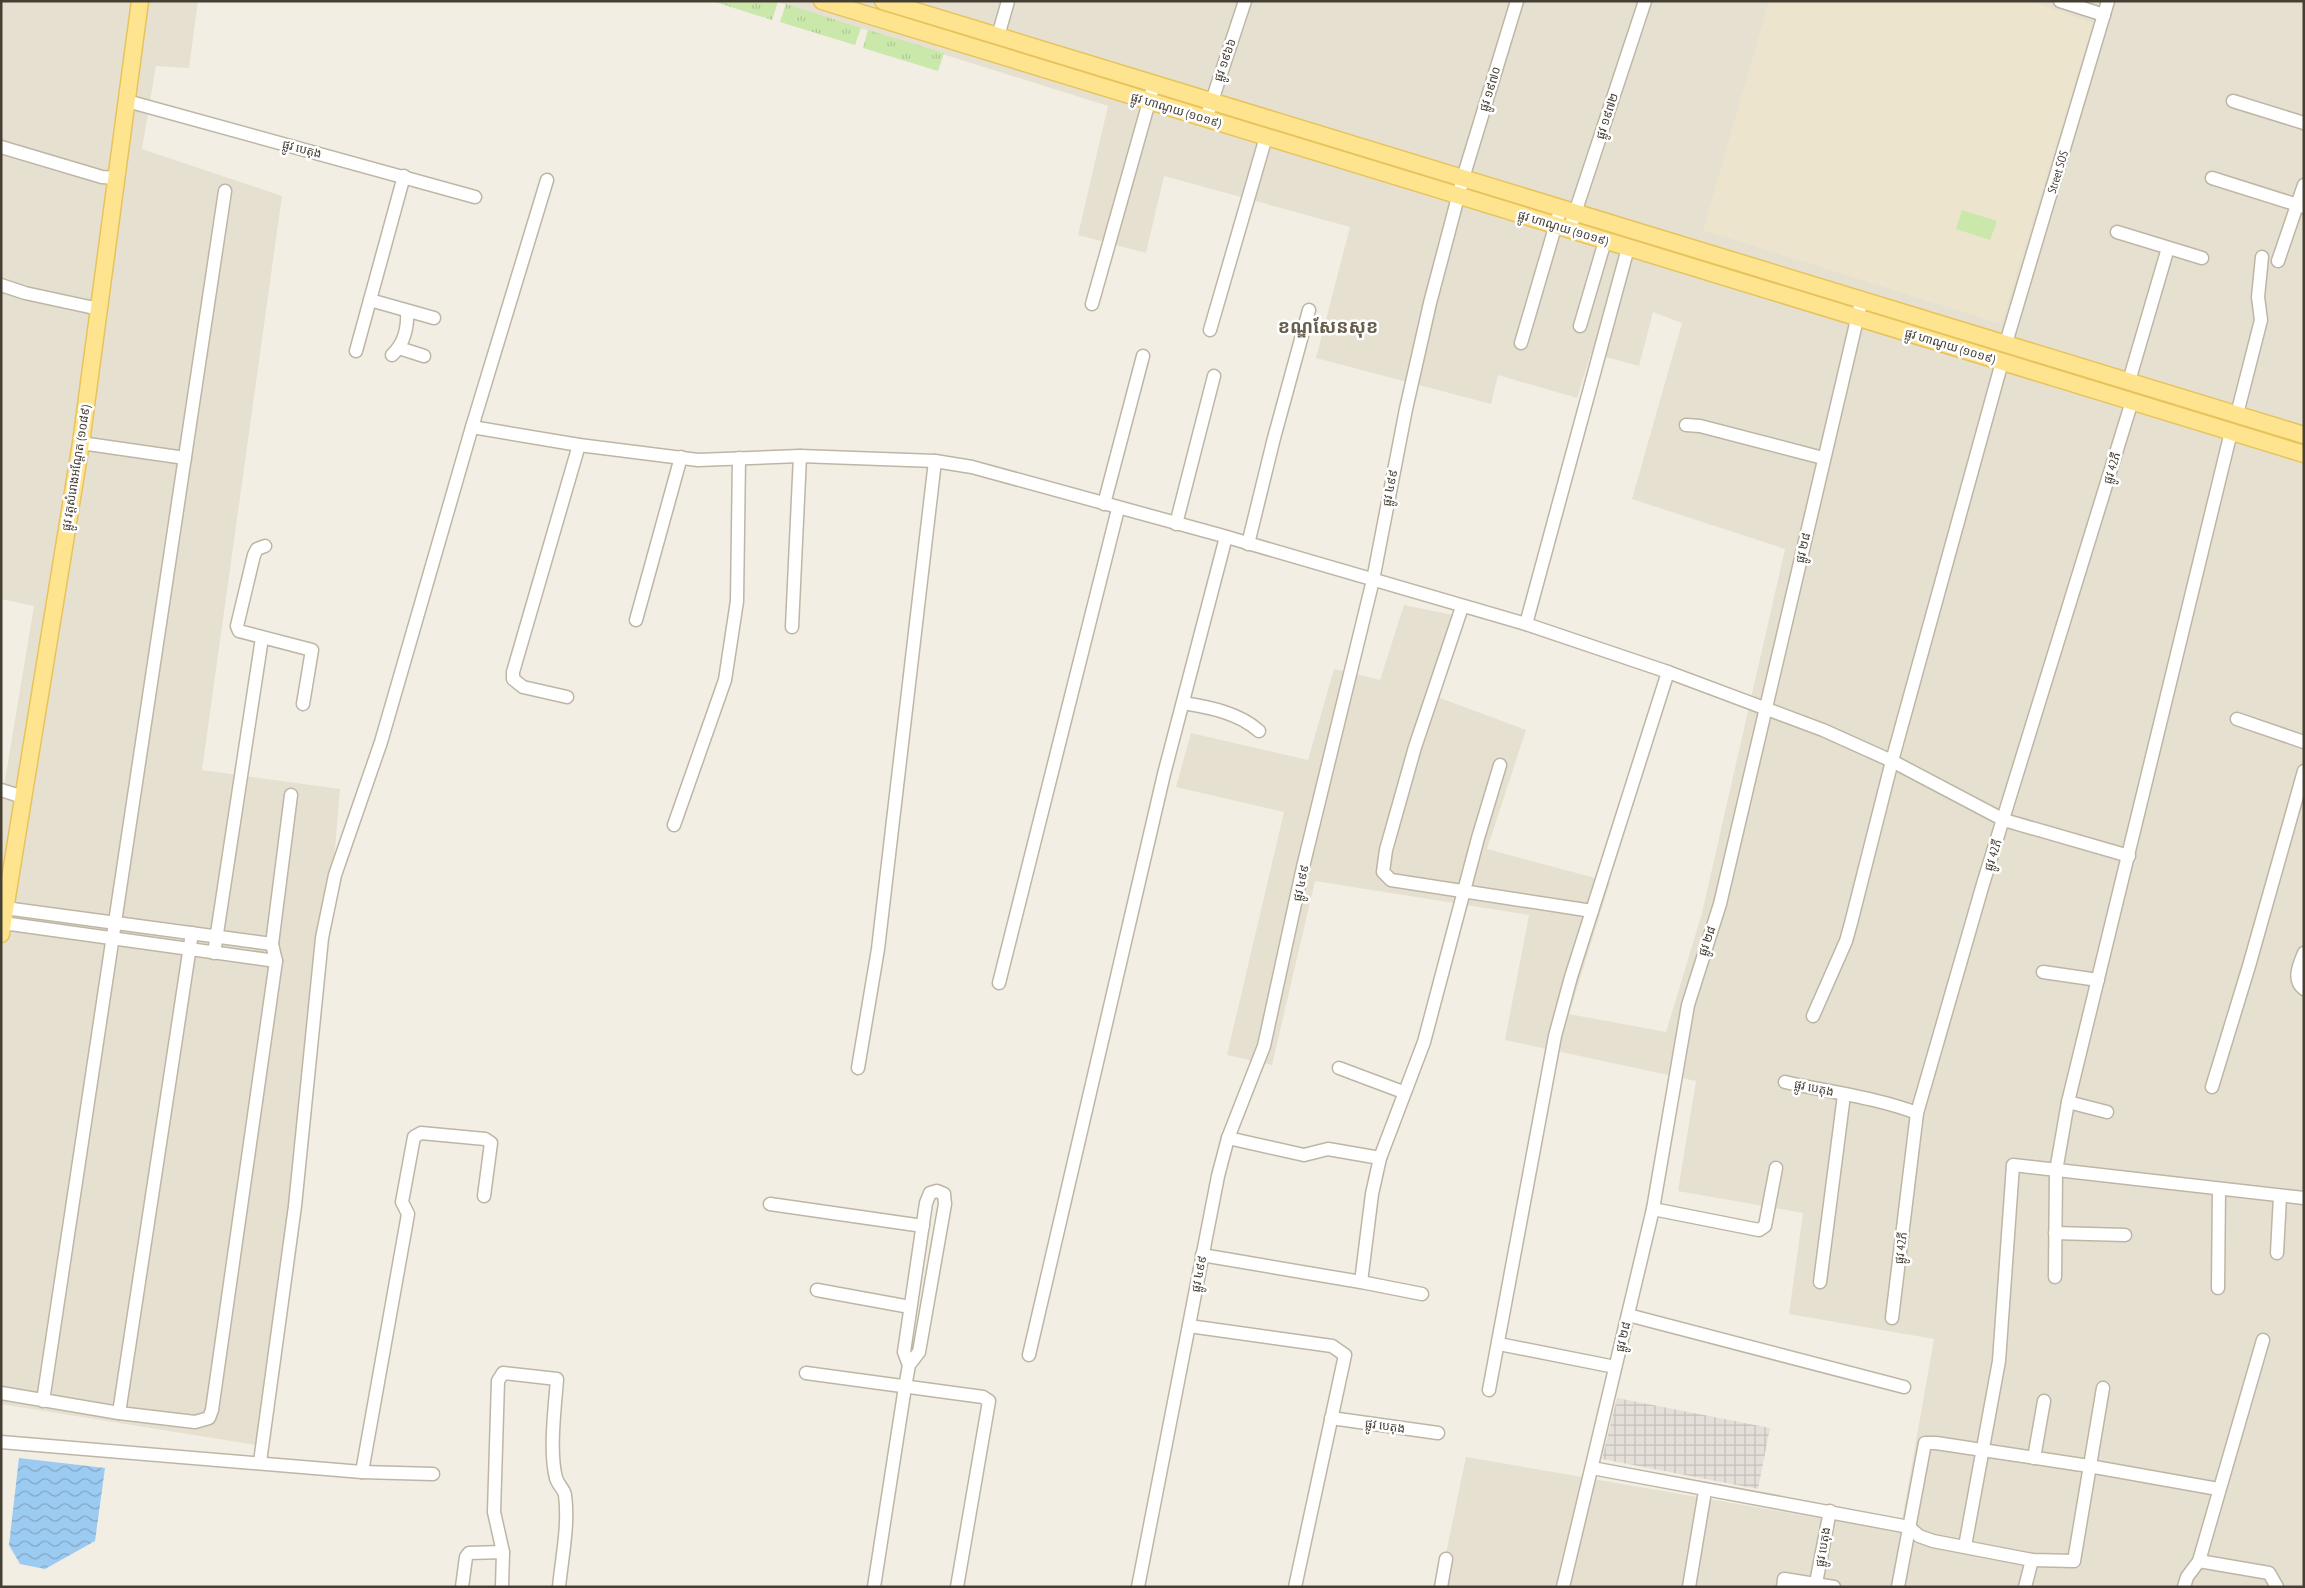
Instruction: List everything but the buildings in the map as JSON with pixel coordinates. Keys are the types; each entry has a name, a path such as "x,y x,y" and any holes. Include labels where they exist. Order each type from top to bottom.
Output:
{"main road":[{"name":"ផ្លូវ វត្តសំរោងអណ្ដែត (១០៨៩)","path":"3,921 81,443 140,1"},
{"name":"ផ្លូវ ហាណូយ (១០១៩)","path":"822,1 2304,454"},
{"name":"ផ្លូវ ហាណូយ (១០១៩)","path":"883,1 1862,298 2304,435"}],"street":[{"path":"998,36 1008,1"},
{"name":"ផ្លូវ ១៩៦៦","path":"1206,119 1245,1"},
{"name":"ផ្លូវ ១៩៧០","path":"1463,178 1517,1"},
{"name":"ផ្លូវ ១៩៧២","path":"1521,343 1645,1"},
{"path":"2060,1 2104,15"},
{"name":"Street SOS","path":"2006,343 2108,1"},
{"path":"1092,304 1154,84"},
{"name":"ផ្លូវ បេតុង","path":"127,101 476,197"},
{"path":"2233,102 2304,123"},
{"path":"1210,330 1266,137"},
{"path":"1,147 102,177 117,178"},
{"path":"356,351 404,176"},
{"name":"ផ្លូវ ៤៩៩","path":"1138,1587 1218,1176 1228,1138 1264,1046 1304,867 1373,580 1408,399 1463,178"},
{"path":"2212,178 2300,206"},
{"path":"260,1462 295,1206 322,938 335,875 381,742 472,427 547,180"},
{"path":"2278,260 2300,206 2304,185"},
{"path":"43,1401 225,191"},
{"path":"2117,232 2202,258"},
{"path":"1580,326 1605,241"},
{"path":"1526,624 1628,248"},
{"path":"2129,380 2168,248"},
{"path":"2236,414 2261,320 2258,297 2262,257"},
{"path":"1,285 24,293 99,309"},
{"name":"ផ្លូវ ២៨","path":"1564,1587 1653,1209 1688,1005 1720,904 1767,708 1856,316 1862,298"},
{"path":"370,300 434,318"},
{"path":"1248,544 1274,438 1309,310"},
{"path":"407,311 408,320 396,352 424,356"},
{"path":"1104,504 1142,356"},
{"path":"1813,1016 1846,941 1892,761 2002,362"},
{"path":"1176,524 1214,376"},
{"name":"ផ្លូវ 42ភី","path":"1892,1318 1917,1113 2132,401"},
{"path":"1686,425 1700,426 1823,458"},
{"path":"472,427 698,460 800,456 935,462 972,467 1526,624 1668,672 1823,730 1892,761 2004,820 2129,856"},
{"path":"2055,1277 2056,1171 2068,1102 2231,432"},
{"path":"81,443 185,458"},
{"path":"567,698 523,687 513,679 513,672 579,444"},
{"path":"792,627 800,456"},
{"path":"636,620 681,457"},
{"path":"674,825 725,680 737,601 739,458"},
{"path":"858,1068 879,939 935,462"},
{"path":"999,983 1118,509"},
{"path":"1029,1355 1125,939 1226,538"},
{"path":"266,546 257,549 254,555 236,626 239,632 312,650 303,704"},
{"path":"1462,607 1415,747 1386,850 1383,872 1391,880 1592,911"},
{"path":"214,953 262,638"},
{"path":"1489,1390 1499,1344 1533,1145 1555,1036 1592,911 1668,672"},
{"path":"1183,703 1206,707 1239,718 1259,731"},
{"path":"2236,719 2304,742"},
{"path":"1361,1282 1372,1194 1380,1158 1403,1092 1424,1042 1500,765"},
{"path":"2212,1087 2249,966 2304,771"},
{"path":"1,790 22,797"},
{"path":"1,1393 119,1413 195,1422 209,1418 212,1410 276,961 272,944 291,796"},
{"path":"3,921 115,922 272,944"},
{"path":"3,921 190,950 276,961"},
{"path":"119,1413 192,933"},
{"path":"2301,986 2297,976 2304,953"},
{"path":"2043,972 2098,980"},
{"path":"1339,1068 1403,1092"},
{"name":"ផ្លូវ បេតុង","path":"1784,1082 1868,1097 1917,1113"},
{"path":"1820,1282 1844,1094"},
{"path":"2068,1102 2107,1112"},
{"path":"362,1472 408,1214 402,1202 414,1137 420,1133 485,1138 491,1143 484,1196"},
{"path":"1228,1138 1304,1155 1328,1149 1380,1158"},
{"path":"1965,1546 1981,1450 1999,1361 2012,1165 2304,1198"},
{"path":"1653,1209 1759,1230 1765,1226 1776,1168"},
{"path":"2218,1288 2219,1189"},
{"path":"874,1587 905,1387 910,1365 919,1352 945,1204 944,1194 937,1191 930,1193 910,1307 904,1352 910,1365"},
{"path":"2277,1253 2280,1196"},
{"path":"770,1204 923,1226"},
{"path":"2055,1233 2125,1235"},
{"path":"1202,1255 1422,1294"},
{"path":"817,1290 910,1307"},
{"path":"1628,1315 1904,1387"},
{"path":"1189,1326 1332,1346 1345,1355 1295,1587"},
{"path":"2184,1587 2187,1577 2199,1561 2218,1489 2263,1340"},
{"path":"1499,1344 1615,1367"},
{"path":"502,1587 504,1552 494,1512 498,1381 504,1373 557,1379 554,1421 555,1471 556,1480 565,1493 559,1587"},
{"path":"806,1373 983,1397 989,1401 957,1587"},
{"path":"1592,1468 1705,1491 1830,1511 1909,1527 1919,1536 1933,1541 2032,1560 2074,1561 2088,1466 2103,1388"},
{"path":"2034,1458 2044,1401"},
{"name":"ផ្លូវ បេតុង","path":"1331,1418 1438,1433"},
{"path":"1,1442 260,1462 362,1472 433,1474"},
{"path":"1898,1587 1924,1443 1936,1443 2088,1466 2218,1489"},
{"path":"1689,1587 1705,1491"},
{"name":"ផ្លូវ បេតុង","path":"1816,1584 1830,1511"},
{"path":"462,1587 466,1557 469,1553 504,1552"},
{"path":"1441,1587 1446,1559"},
{"path":"2025,1587 2032,1560"},
{"path":"2199,1561 2269,1573 2277,1587"},
{"path":"1783,1587 1784,1579 1834,1587"}],"shaded area":[{"path":"1,1 198,1 189,68 156,66 142,149 282,196 202,770 340,789 325,970 263,1446 1,1404 1,804 34,606 1,599"},
{"path":"774,1 2304,1 2304,1587 1439,1587 1466,1457 1900,1532 1934,1339 1789,1314 1803,1213 1678,1191 1696,1081 1505,1040 1529,915 1315,881 1272,1065 1227,1055 1284,812 1176,787 1191,733 1308,760 1334,669 1380,680 1404,605 1453,615 1432,695 1526,730 1487,849 1610,882 1569,1014 1666,1032 1702,913 1785,549 1632,499 1682,323 1653,312 1639,366 1591,353 1577,398 1498,375 1491,404 1316,358 1350,227 1164,176 1146,253 1078,235 1108,106"},
{"path":"1769,1 2029,1 2093,23 2001,324 1703,230"},
{"path":"1617,1398 1770,1428 1758,1489 1602,1459"}],"green space":[{"path":"712,1 775,1 778,2 772,20"},
{"path":"786,4 861,28 855,45 780,22"},
{"path":"868,30 944,53 938,71 863,48"},
{"path":"1962,210 1997,221 1990,240 1956,229"}],"water":[{"path":"19,1458 105,1468 95,1541 45,1569 20,1564 9,1545"}],"district":[{"name":"ខណ្ឌសែនសុខ","path":"1328,327"}]}
